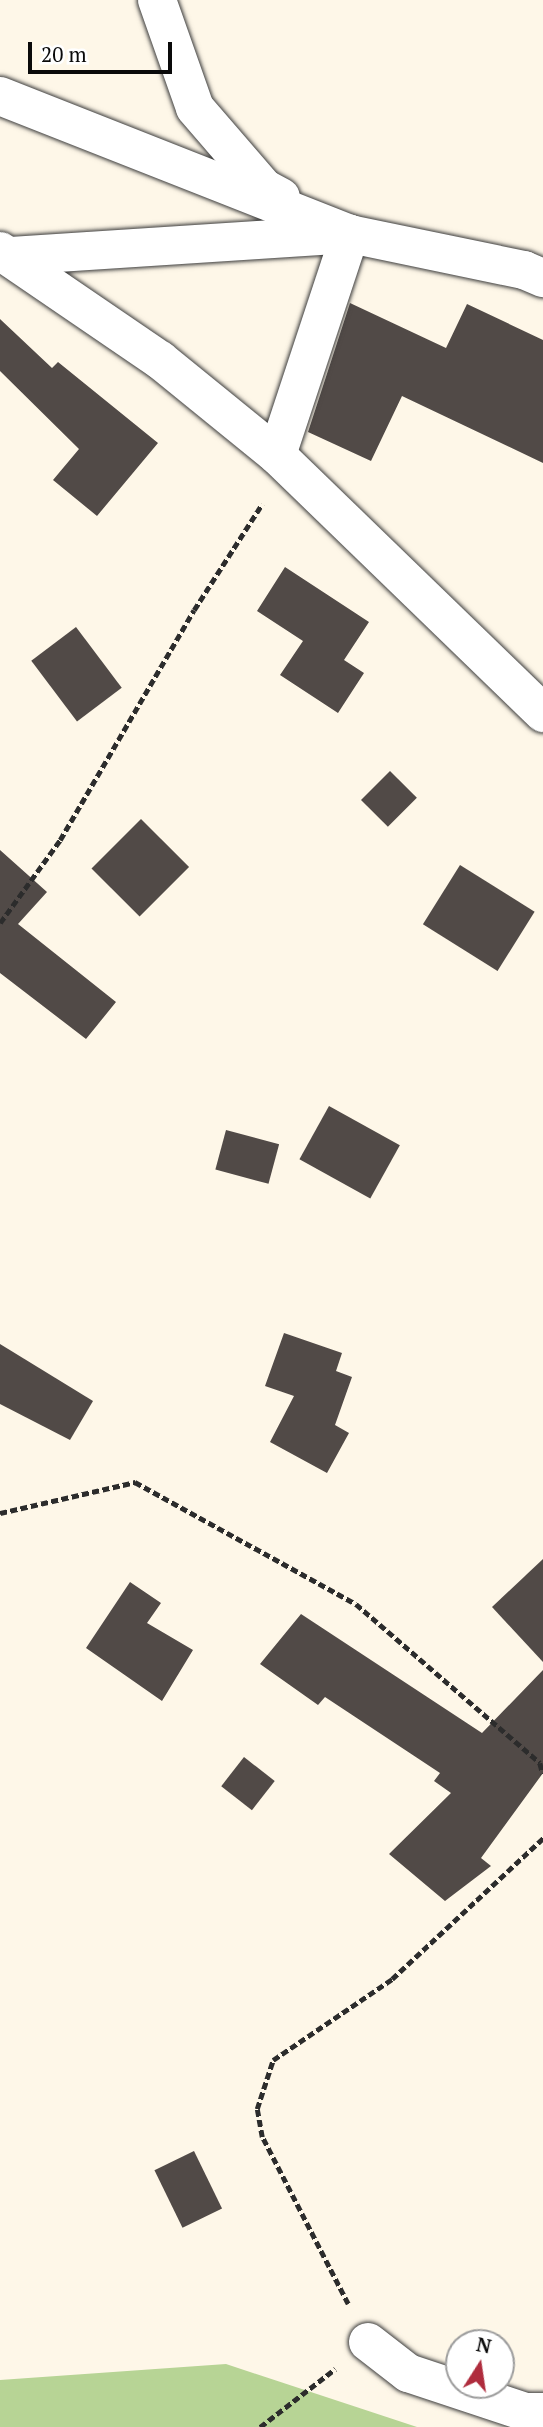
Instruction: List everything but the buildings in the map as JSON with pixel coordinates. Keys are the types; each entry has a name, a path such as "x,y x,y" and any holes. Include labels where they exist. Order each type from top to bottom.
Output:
{"street":[{"path":"157,0 195,108 264,187 350,234"},
{"path":"0,96 350,234 524,270 543,278"},
{"path":"5,253 350,234"},
{"path":"282,460 350,234"},
{"path":"5,253 159,360 282,460 543,713"},
{"path":"368,2342 408,2373 525,2412 543,2412"}],"path":[{"path":"0,923 60,839 282,460"},
{"path":"0,1513 135,1482 356,1604 540,1763 543,1774"},
{"path":"260,2427 368,2342 262,2137 257,2109 274,2060 392,1979 543,1838"}],"green space":[{"path":"226,2364 417,2427 0,2427 0,2380"}]}
